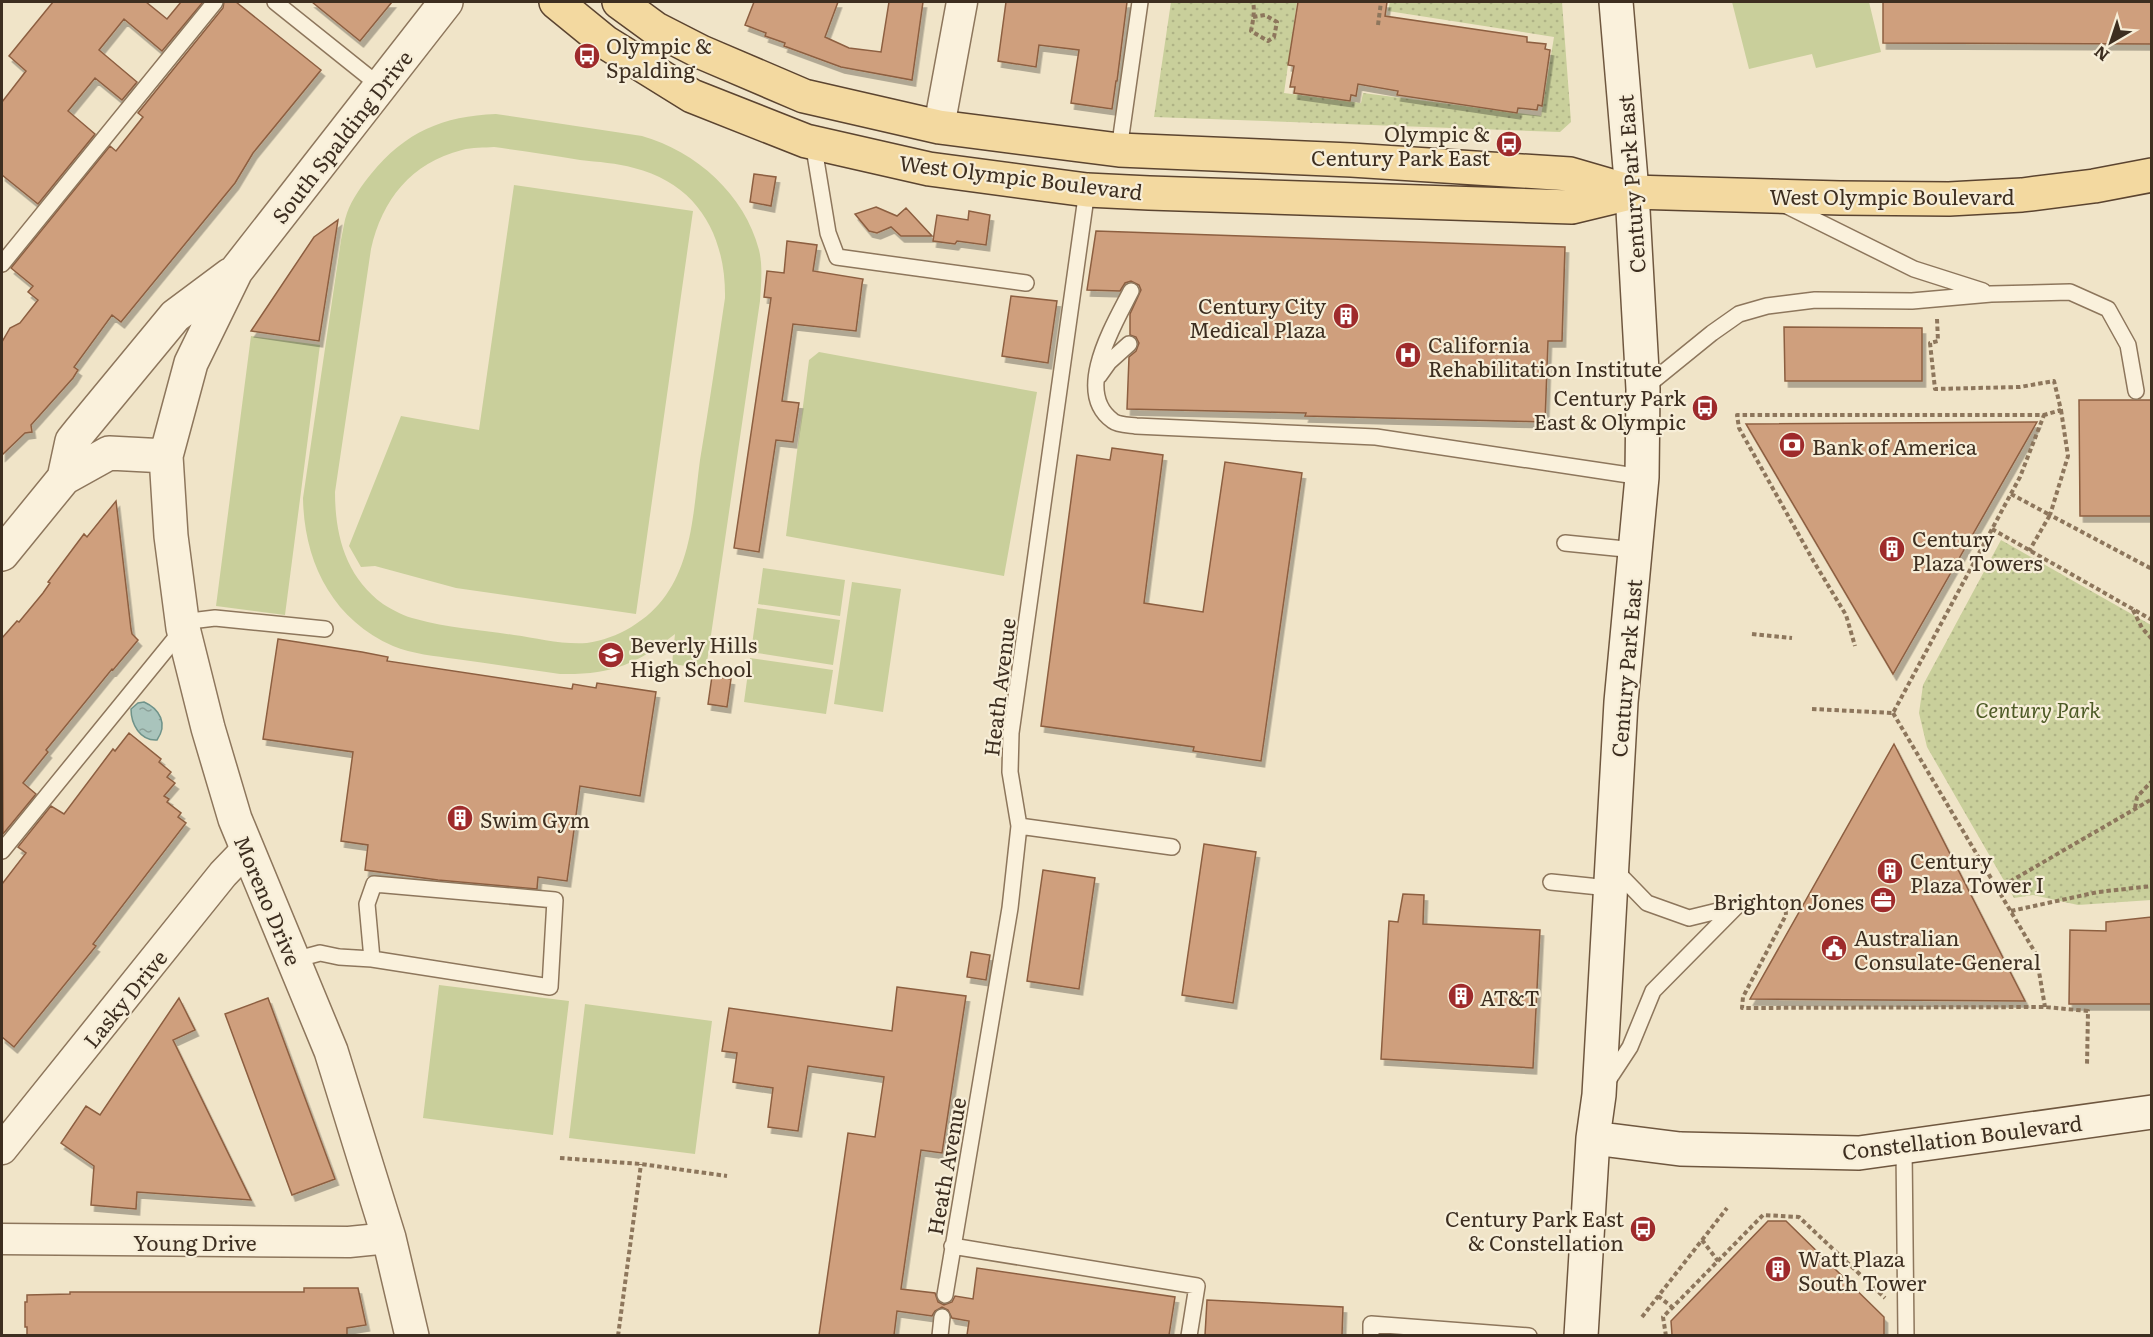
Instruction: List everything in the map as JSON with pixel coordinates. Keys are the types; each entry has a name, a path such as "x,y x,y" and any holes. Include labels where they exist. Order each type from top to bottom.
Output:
{"main road":[{"name":"West Olympic Boulevard","path":"556,2 605,42 692,96 813,142 929,169 1087,190 1572,207 1632,192"},
{"name":"West Olympic Boulevard","path":"619,2 656,29 701,52 804,96 939,127 1119,150 1351,160 1570,174 1632,192 1766,196 1968,199 2058,191 2146,176"}],"street":[{"name":"South Spalding Drive","path":"2,554 64,478 109,453 166,456 190,363 236,270 446,2"},
{"path":"939,127 962,2"},
{"name":"Century Park East","path":"1581,1335 1593,1138 1599,1095 1624,660 1642,477 1643,389 1632,192 1616,2"},
{"name":"South Spalding Drive","path":"64,478 72,441 176,316 236,270"},
{"name":"Moreno Drive","path":"166,456 171,536 183,625 208,728 235,819 332,1051 389,1238 412,1335"},
{"name":"Lasky Drive","path":"2,1149 216,883 248,848"},
{"name":"Constellation Boulevard","path":"1593,1138 1680,1149 1859,1153 2151,1112"},
{"name":"Young Drive","path":"2,1239 349,1242 389,1238"}],"lane":[{"path":"2,264 215,2"},
{"path":"275,2 380,86"},
{"path":"1119,150 1140,2"},
{"path":"813,142 828,232 837,256 1026,283"},
{"name":"Heath Avenue","path":"945,1295 1010,908 1019,826 1010,772 1011,733 1087,190"},
{"path":"1766,196 1914,269 1991,294"},
{"path":"1131,291 1102,350 1096,381 1096,392 1102,408 1114,422 1136,426 1376,437 1642,477"},
{"path":"1643,389 1739,314 1767,306 1815,300 1912,301 1991,294 2070,292 2108,309 2128,345 2136,391"},
{"path":"1096,381 1109,362 1129,344"},
{"path":"1565,543 1635,550"},
{"path":"2,851 183,625 215,618 325,629"},
{"path":"1019,826 1172,847"},
{"path":"1551,882 1610,877 1647,903 1689,918 1737,906 1653,991 1630,1047 1599,1095"},
{"path":"294,960 320,953 550,987 555,900 374,884 367,904 372,959"},
{"path":"1904,1148 1906,1335"},
{"path":"952,1246 1197,1286 1190,1335"},
{"path":"939,1335 942,1317"},
{"path":"1371,1335 1371,1324 1529,1335"}],"path":[{"path":"1253,2 1251,31 1268,41 1274,37 1277,22 1264,15 1253,17"},
{"path":"1378,25 1381,2"},
{"path":"1937,317 1938,341 1930,343 1935,389 2020,387 2054,381 2068,456 2050,515 2029,551"},
{"path":"1855,646 1846,615 1739,428 1737,416 2044,415 2061,410"},
{"path":"1893,713 2020,477 2044,415"},
{"path":"2011,494 2151,569"},
{"path":"1992,529 2151,620"},
{"path":"2133,610 2142,628 2151,639"},
{"path":"1752,634 1792,638"},
{"path":"1812,709 1893,713"},
{"path":"1893,713 2036,954 2045,1007"},
{"path":"2135,809 2137,797 2151,781"},
{"path":"1997,889 2151,799"},
{"path":"2010,911 2098,892 2151,886"},
{"path":"1785,903 1786,915 1743,997 1742,1008 2045,1007 2088,1011 2087,1066"},
{"path":"560,1158 641,1164 727,1176"},
{"path":"618,1335 641,1164"},
{"path":"1642,1317 1727,1208"},
{"path":"1666,1335 1663,1317 1763,1215 1799,1217 1906,1317"},
{"path":"1702,1240 1719,1261"},
{"path":"1658,1296 1672,1308"}],"green space":[{"path":"1171,2 1297,2 1284,93 1361,103 1363,93 1541,116 1554,37 1388,11 1390,2 1562,2 1571,122 1560,132 1154,117"},
{"path":"1732,2 1869,2 1881,52 1816,68 1812,54 1749,69"},
{"path":"496,114 642,136 662,143 681,152 716,178 742,211 752,230 761,262 760,301 706,669 672,664 675,634 635,661 594,673 560,674 408,651 372,635 353,620 338,604 316,566 309,544 303,498 341,240 347,213 354,197 368,178 397,147 426,129 459,118","holes":["494,147 628,166 656,176 675,186 691,200 704,216 714,234 720,254 725,298 694,512 682,564 666,595 651,612 621,633 598,641 559,642 453,627 399,613 383,604 360,581 340,540 335,492 371,249 376,231 391,200 414,174 428,164 466,149"]},
{"path":"514,185 693,211 636,614 456,588 375,566 361,567 349,546 401,416 479,430"},
{"path":"251,336 320,345 285,615 216,606"},
{"path":"819,352 1037,392 1004,576 786,536 809,360"},
{"name":"Century Park","path":"2001,540 2151,625 2151,900 2078,905 2033,895 2014,898 1927,747 1919,713 1923,685"},
{"path":"763,568 845,580 840,616 758,604"},
{"path":"852,582 901,589 883,712 834,704"},
{"path":"757,608 840,620 833,665 751,652"},
{"path":"750,658 833,670 826,714 744,702"},
{"path":"439,985 569,1001 553,1135 423,1118"},
{"path":"585,1004 712,1021 695,1154 569,1138"}],"water":[{"path":"144,702 150,705 161,718 162,728 157,740 141,735 135,726 131,709 138,703"}],"building":[{"path":"53,2 146,2 167,19 181,2 203,2 162,51 124,19 99,50 137,82 122,100 95,78 68,111 95,134 38,204 2,175 2,102 26,71 9,56"},
{"path":"224,2 236,2 321,70 253,153 235,183 121,322 112,315 74,367 78,370 73,378 31,425 32,432 25,433 2,455 2,342 10,328 20,323 38,300 28,292 33,286 11,268 110,146 116,151 143,117 138,113 223,8"},
{"path":"312,2 392,2 360,41"},
{"path":"754,2 838,2 825,37 849,48 881,52 889,2 923,2 912,80 841,67 784,46 785,43 765,36 766,33 745,25"},
{"path":"1006,2 1127,2 1112,109 1071,103 1079,50 1039,45 1036,67 998,61"},
{"path":"1298,2 1387,2 1385,16 1527,37 1527,42 1546,44 1545,49 1550,50 1542,106 1538,105 1537,110 1518,108 1517,113 1397,95 1398,91 1358,84 1356,96 1351,95 1350,101 1294,93 1295,87 1290,87 1294,66 1288,65"},
{"path":"1883,2 2151,2 2151,44 1883,43"},
{"path":"754,174 776,177 771,206 750,202"},
{"path":"876,207 897,216 906,208 932,236 901,236 891,227 877,233 869,231 855,214"},
{"path":"969,211 990,215 986,245 957,241 955,244 933,241 937,215 968,220"},
{"path":"338,220 319,341 251,331 314,237"},
{"name":"Century City Medical Plaza","path":"1096,231 1565,247 1562,341 1548,341 1545,422 1127,409 1129,357 1136,351 1139,343 1136,337 1130,335 1130,314 1141,290 1139,285 1131,281 1125,283 1120,291 1087,290"},
{"path":"787,241 817,245 813,271 863,279 856,331 793,324 782,401 799,403 793,442 776,440 759,552 734,548 771,298 764,297 767,271 784,273"},
{"path":"1011,296 1057,301 1048,363 1002,356"},
{"path":"1784,327 1922,328 1922,381 1785,381"},
{"path":"2079,400 2151,400 2151,516 2080,516"},
{"name":"Century Plaza Towers","path":"2037,422 1893,674 1746,424"},
{"path":"1112,448 1163,455 1144,603 1203,612 1225,462 1302,473 1261,761 1193,751 1194,747 1041,726 1077,455 1110,460"},
{"path":"116,501 131,629 132,634 138,640 46,750 48,752 23,783 36,794 3,834 2,638 43,593 50,583 48,582 84,534 87,537"},
{"path":"278,639 388,657 387,661 572,689 573,684 596,688 597,683 656,692 640,796 580,786 567,881 538,877 537,889 438,880 365,870 368,845 341,841 353,752 263,739"},
{"path":"712,676 731,679 727,707 708,704"},
{"path":"129,733 161,759 159,762 171,772 167,777 175,783 164,796 169,799 167,802 181,813 178,817 186,823 93,944 96,946 14,1047 2,1037 2,884 26,853 18,847 51,806 64,814 113,749 115,751"},
{"name":"Century Plaza Tower I","path":"1894,744 2025,1001 1750,999"},
{"path":"1204,844 1256,852 1233,1003 1182,995"},
{"path":"1043,870 1095,878 1079,989 1027,981"},
{"name":"AT&T","path":"1403,894 1424,895 1423,924 1540,930 1533,1068 1381,1059 1389,921 1398,922"},
{"path":"2151,917 2151,1004 2069,1004 2070,930 2106,931 2106,922"},
{"path":"971,952 990,955 986,980 967,977"},
{"path":"897,987 966,996 942,1153 921,1150 901,1289 935,1293 938,1302 944,1305 952,1302 955,1296 973,1299 977,1268 1175,1297 1169,1335 967,1335 969,1321 952,1318 948,1310 942,1307 932,1316 897,1311 894,1335 819,1335 848,1133 875,1137 884,1077 808,1066 798,1131 768,1127 773,1088 733,1082 737,1053 722,1051 729,1008 892,1031"},
{"path":"179,998 195,1030 173,1040 251,1200 137,1192 136,1209 91,1205 94,1166 61,1143 86,1106 100,1115"},
{"path":"268,998 335,1179 292,1195 225,1014"},
{"name":"Watt Plaza South Tower","path":"1768,1221 1786,1221 1884,1317 1884,1335 1672,1335 1671,1321"},
{"path":"304,1288 358,1288 366,1325 347,1328 347,1335 27,1335 27,1327 25,1327 27,1295 70,1294 70,1292 304,1292"},
{"path":"1207,1300 1343,1307 1342,1335 1205,1335"}],"place":[{"name":"Olympic & Spalding","path":"587,56"},
{"name":"Olympic & Century Park East","path":"1509,144"},
{"name":"Century City Medical Plaza","path":"1346,316"},
{"name":"California Rehabilitation Institute","path":"1408,355"},
{"name":"Century Park East & Olympic","path":"1705,408"},
{"name":"Bank of America","path":"1792,445"},
{"name":"Century Plaza Towers","path":"1892,549"},
{"name":"Beverly Hills High School","path":"611,655"},
{"name":"Swim Gym","path":"460,818"},
{"name":"Century Plaza Tower I","path":"1890,871"},
{"name":"Brighton Jones","path":"1883,900"},
{"name":"Australian Consulate-General","path":"1834,948"},
{"name":"AT&T","path":"1461,996"},
{"name":"Century Park East & Constellation","path":"1643,1229"},
{"name":"Watt Plaza South Tower","path":"1778,1269"}]}
